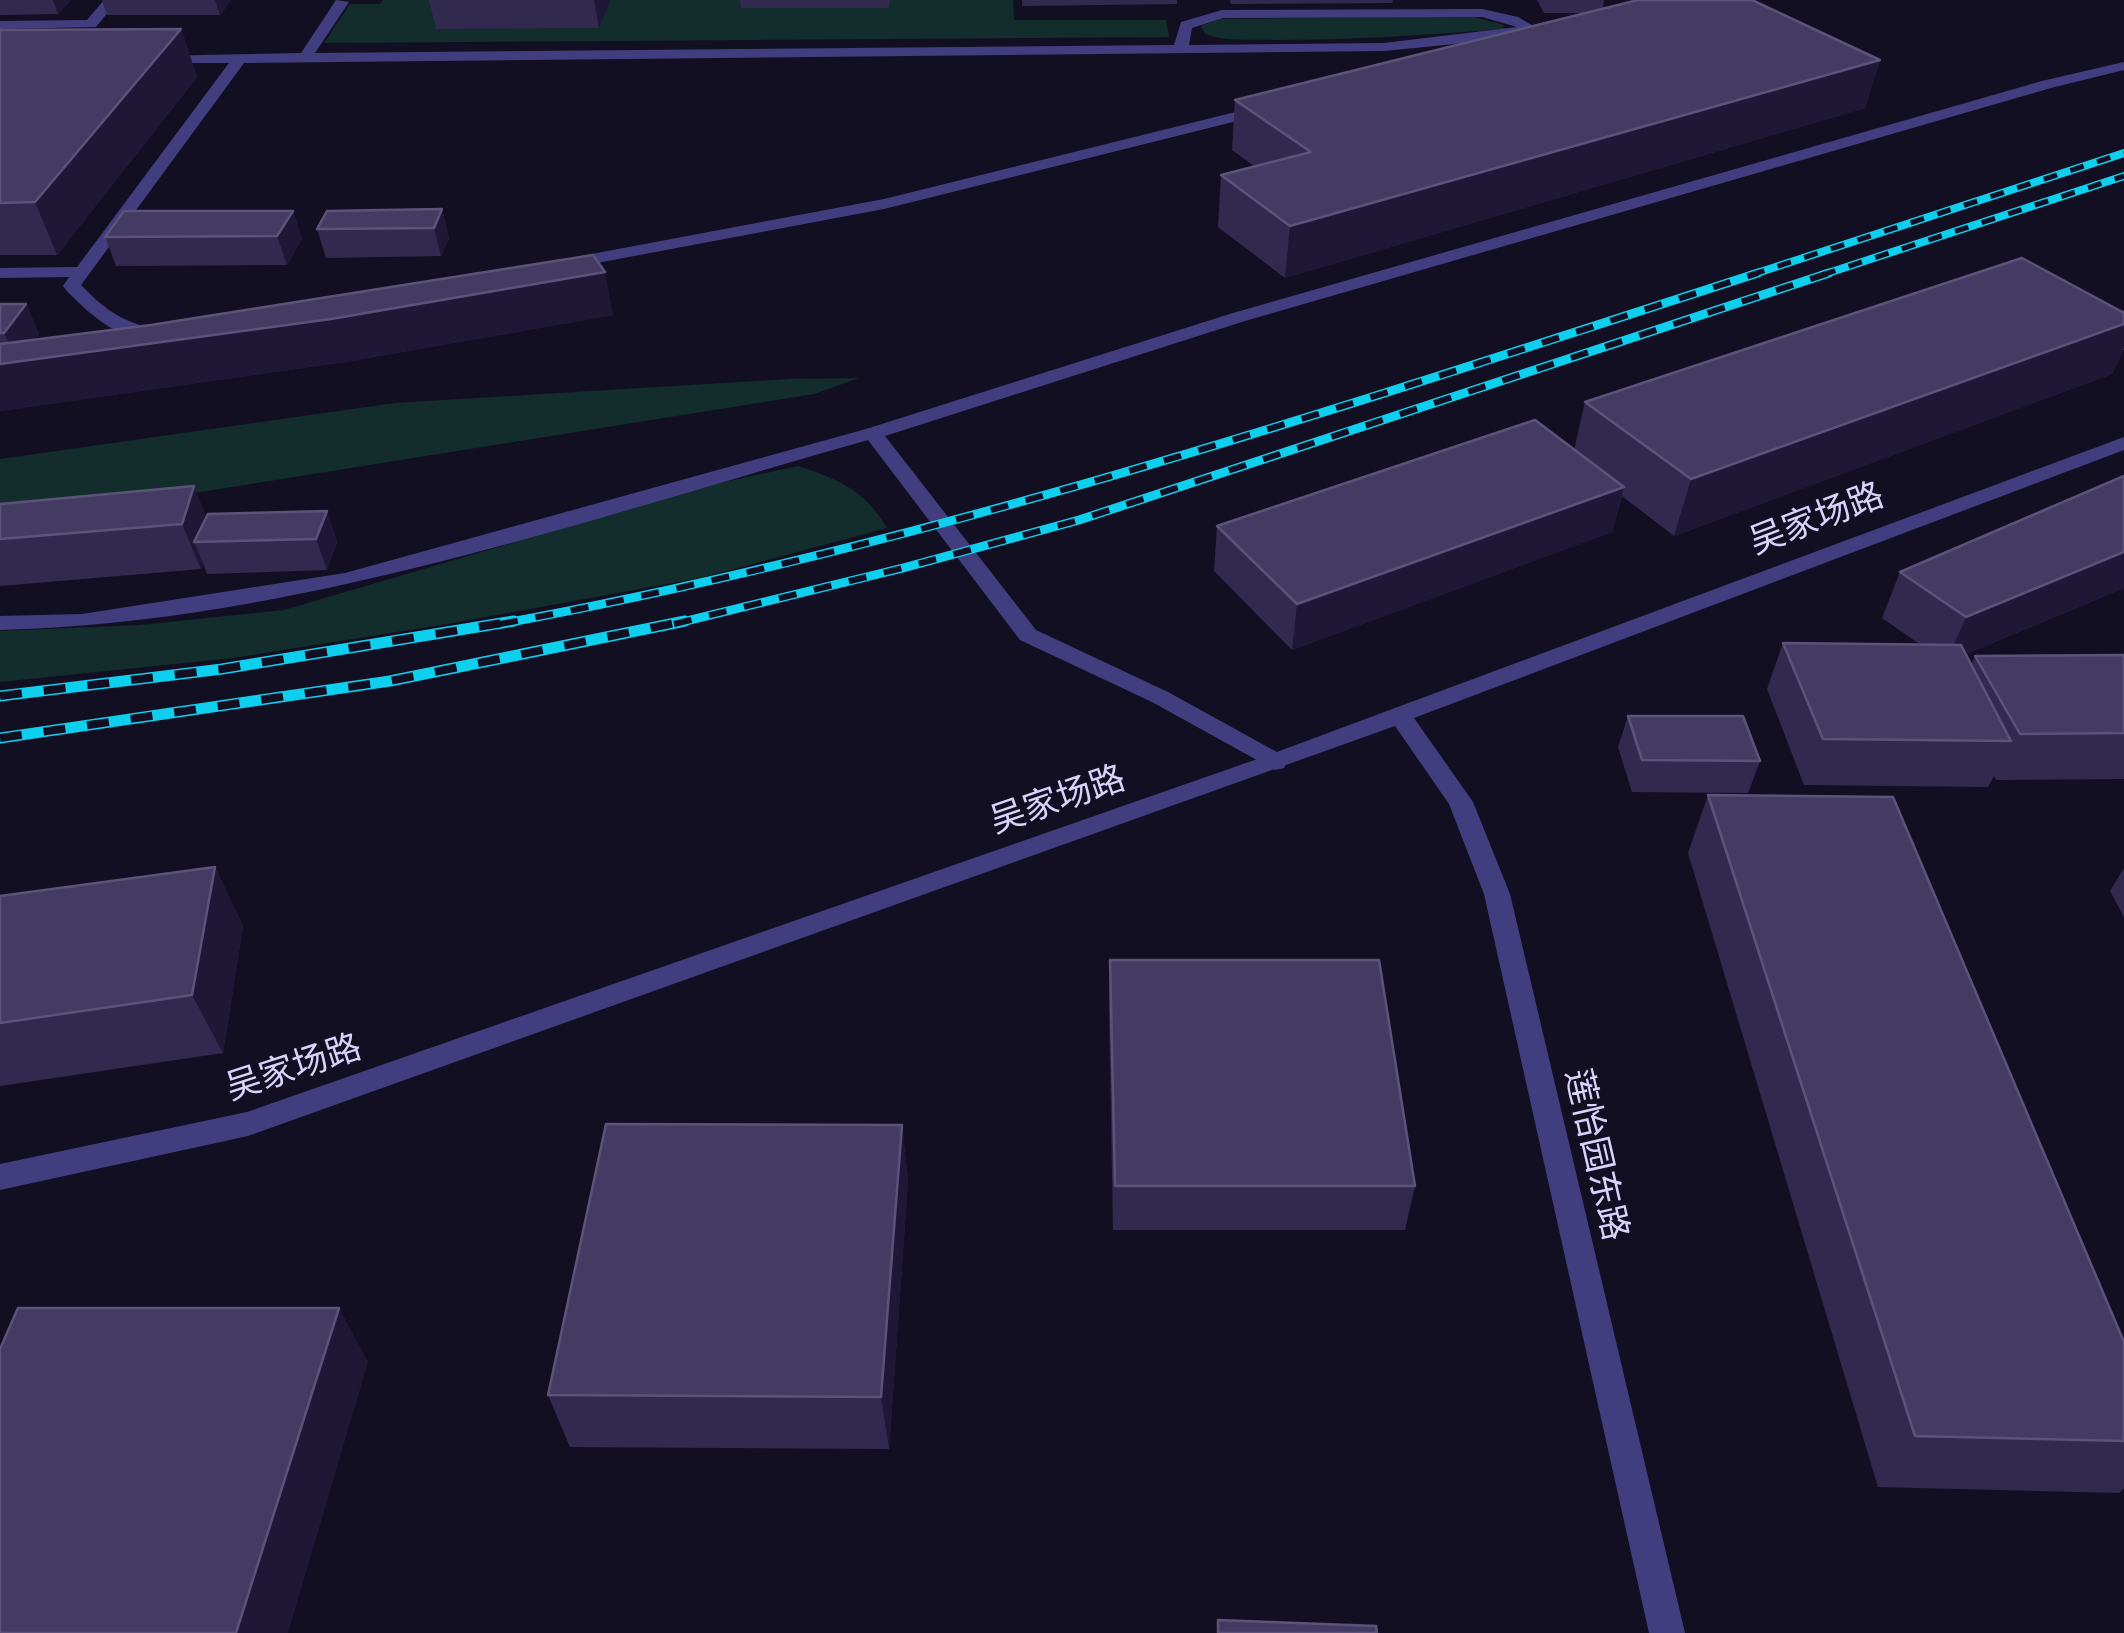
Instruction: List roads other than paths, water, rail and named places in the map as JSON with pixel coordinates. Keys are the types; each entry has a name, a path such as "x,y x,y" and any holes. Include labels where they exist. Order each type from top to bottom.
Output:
{"street":[{"path":"0,25 91,24 111,0"},
{"path":"304,58 342,2"},
{"path":"139,59 239,59 1181,47 1427,43 1530,28 1482,13 1222,14 1186,25 1181,47"},
{"path":"1427,43 1451,60"},
{"path":"184,334 147,335 104,319 72,286 239,59"},
{"path":"0,624 82,621 346,579 873,433 1239,317 2047,84 2124,66"},
{"path":"551,267 884,204 1290,104"},
{"path":"0,273 82,272"},
{"path":"873,433 1028,634 1160,698 1275,762"},
{"name":"吴家场路","path":"0,1178 248,1124 1275,762 2124,442"},
{"name":"莲怡园东路","path":"1399,714 1461,802 1497,894 1667,1633"}],"railway":[{"path":"1751,275 2124,153"},
{"path":"1822,275 2124,176"},
{"path":"500,624 661,592 978,514 1291,422 1758,273"},
{"path":"674,624 1079,520 1829,273"},
{"path":"0,696 222,669 514,621"},
{"path":"0,738 390,681 685,621"}]}
